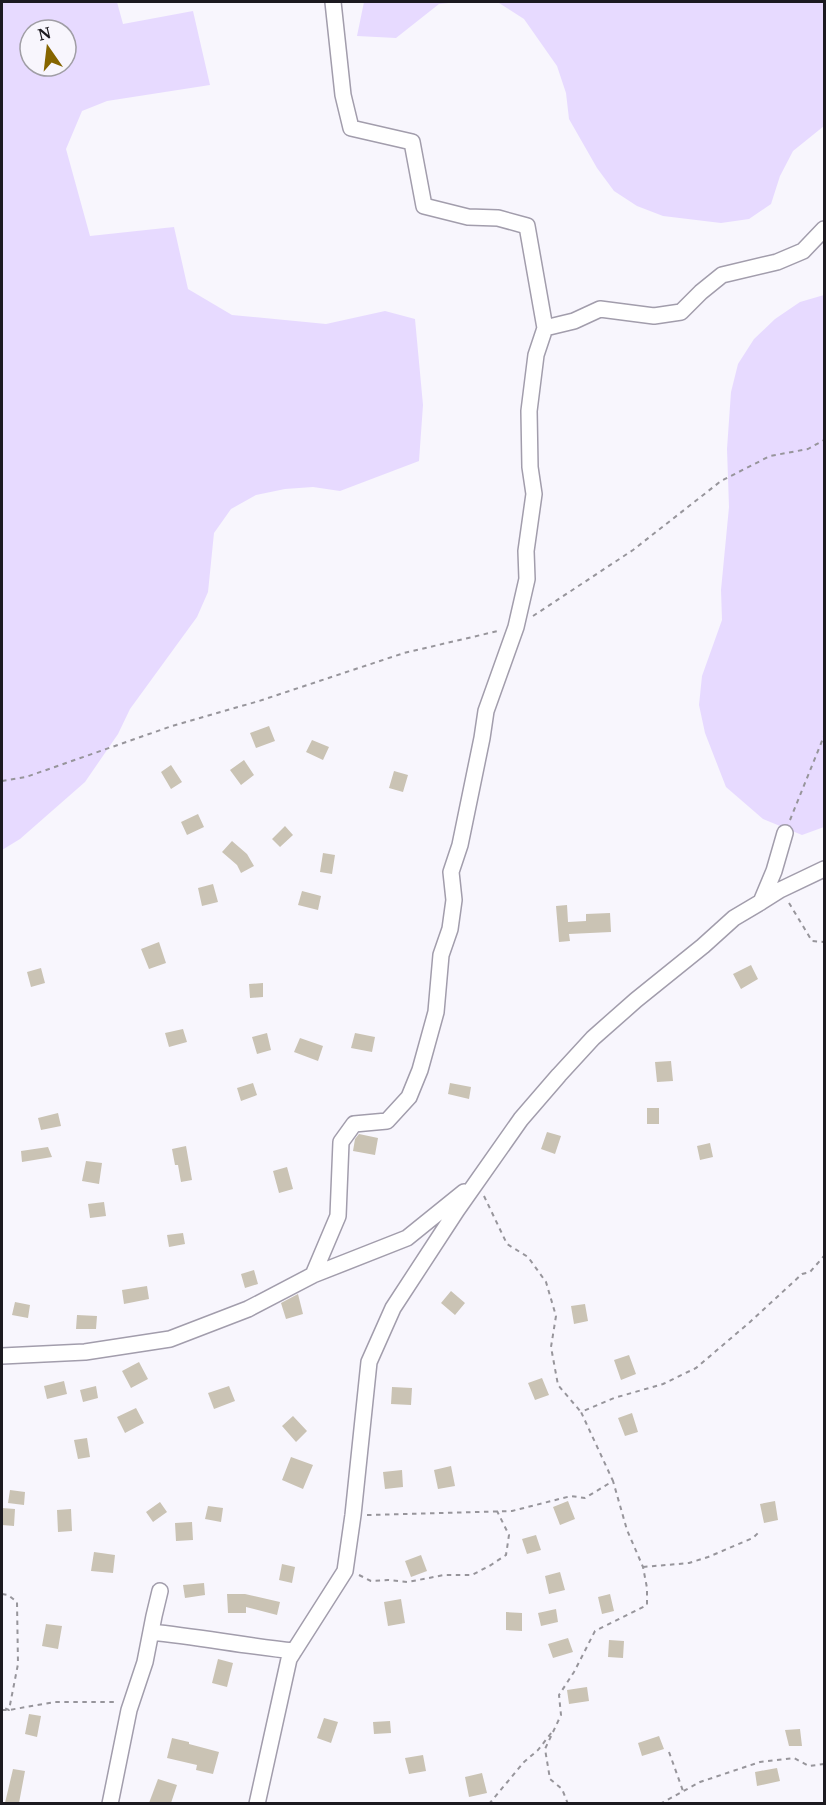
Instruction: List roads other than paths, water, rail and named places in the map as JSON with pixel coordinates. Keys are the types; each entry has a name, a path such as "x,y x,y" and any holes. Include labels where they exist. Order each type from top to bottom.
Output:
{"street":[{"path":"314,1275 338,1216 341,1142 354,1124 387,1122 409,1097 420,1070 436,1012 441,955 450,929 454,900 451,872 460,845 486,711 516,627 527,579 526,551 534,494 530,467 529,411 536,355 545,328 527,226 498,218 468,218 424,206 412,142 351,128 343,95 333,2"},
{"path":"545,328 574,321 600,309 654,316 681,312 700,292 723,274 777,262 803,251 825,230"},
{"path":"761,902 774,871 785,833"},
{"path":"257,1803 289,1659 345,1571 369,1362 393,1308 521,1119 593,1038 734,918 780,890 825,869"},
{"path":"2,1356 85,1352 170,1339 248,1310 314,1275 407,1238 478,1181"},
{"path":"110,1803 131,1702 145,1662 160,1591"},
{"path":"151,1632 294,1651"}]}
